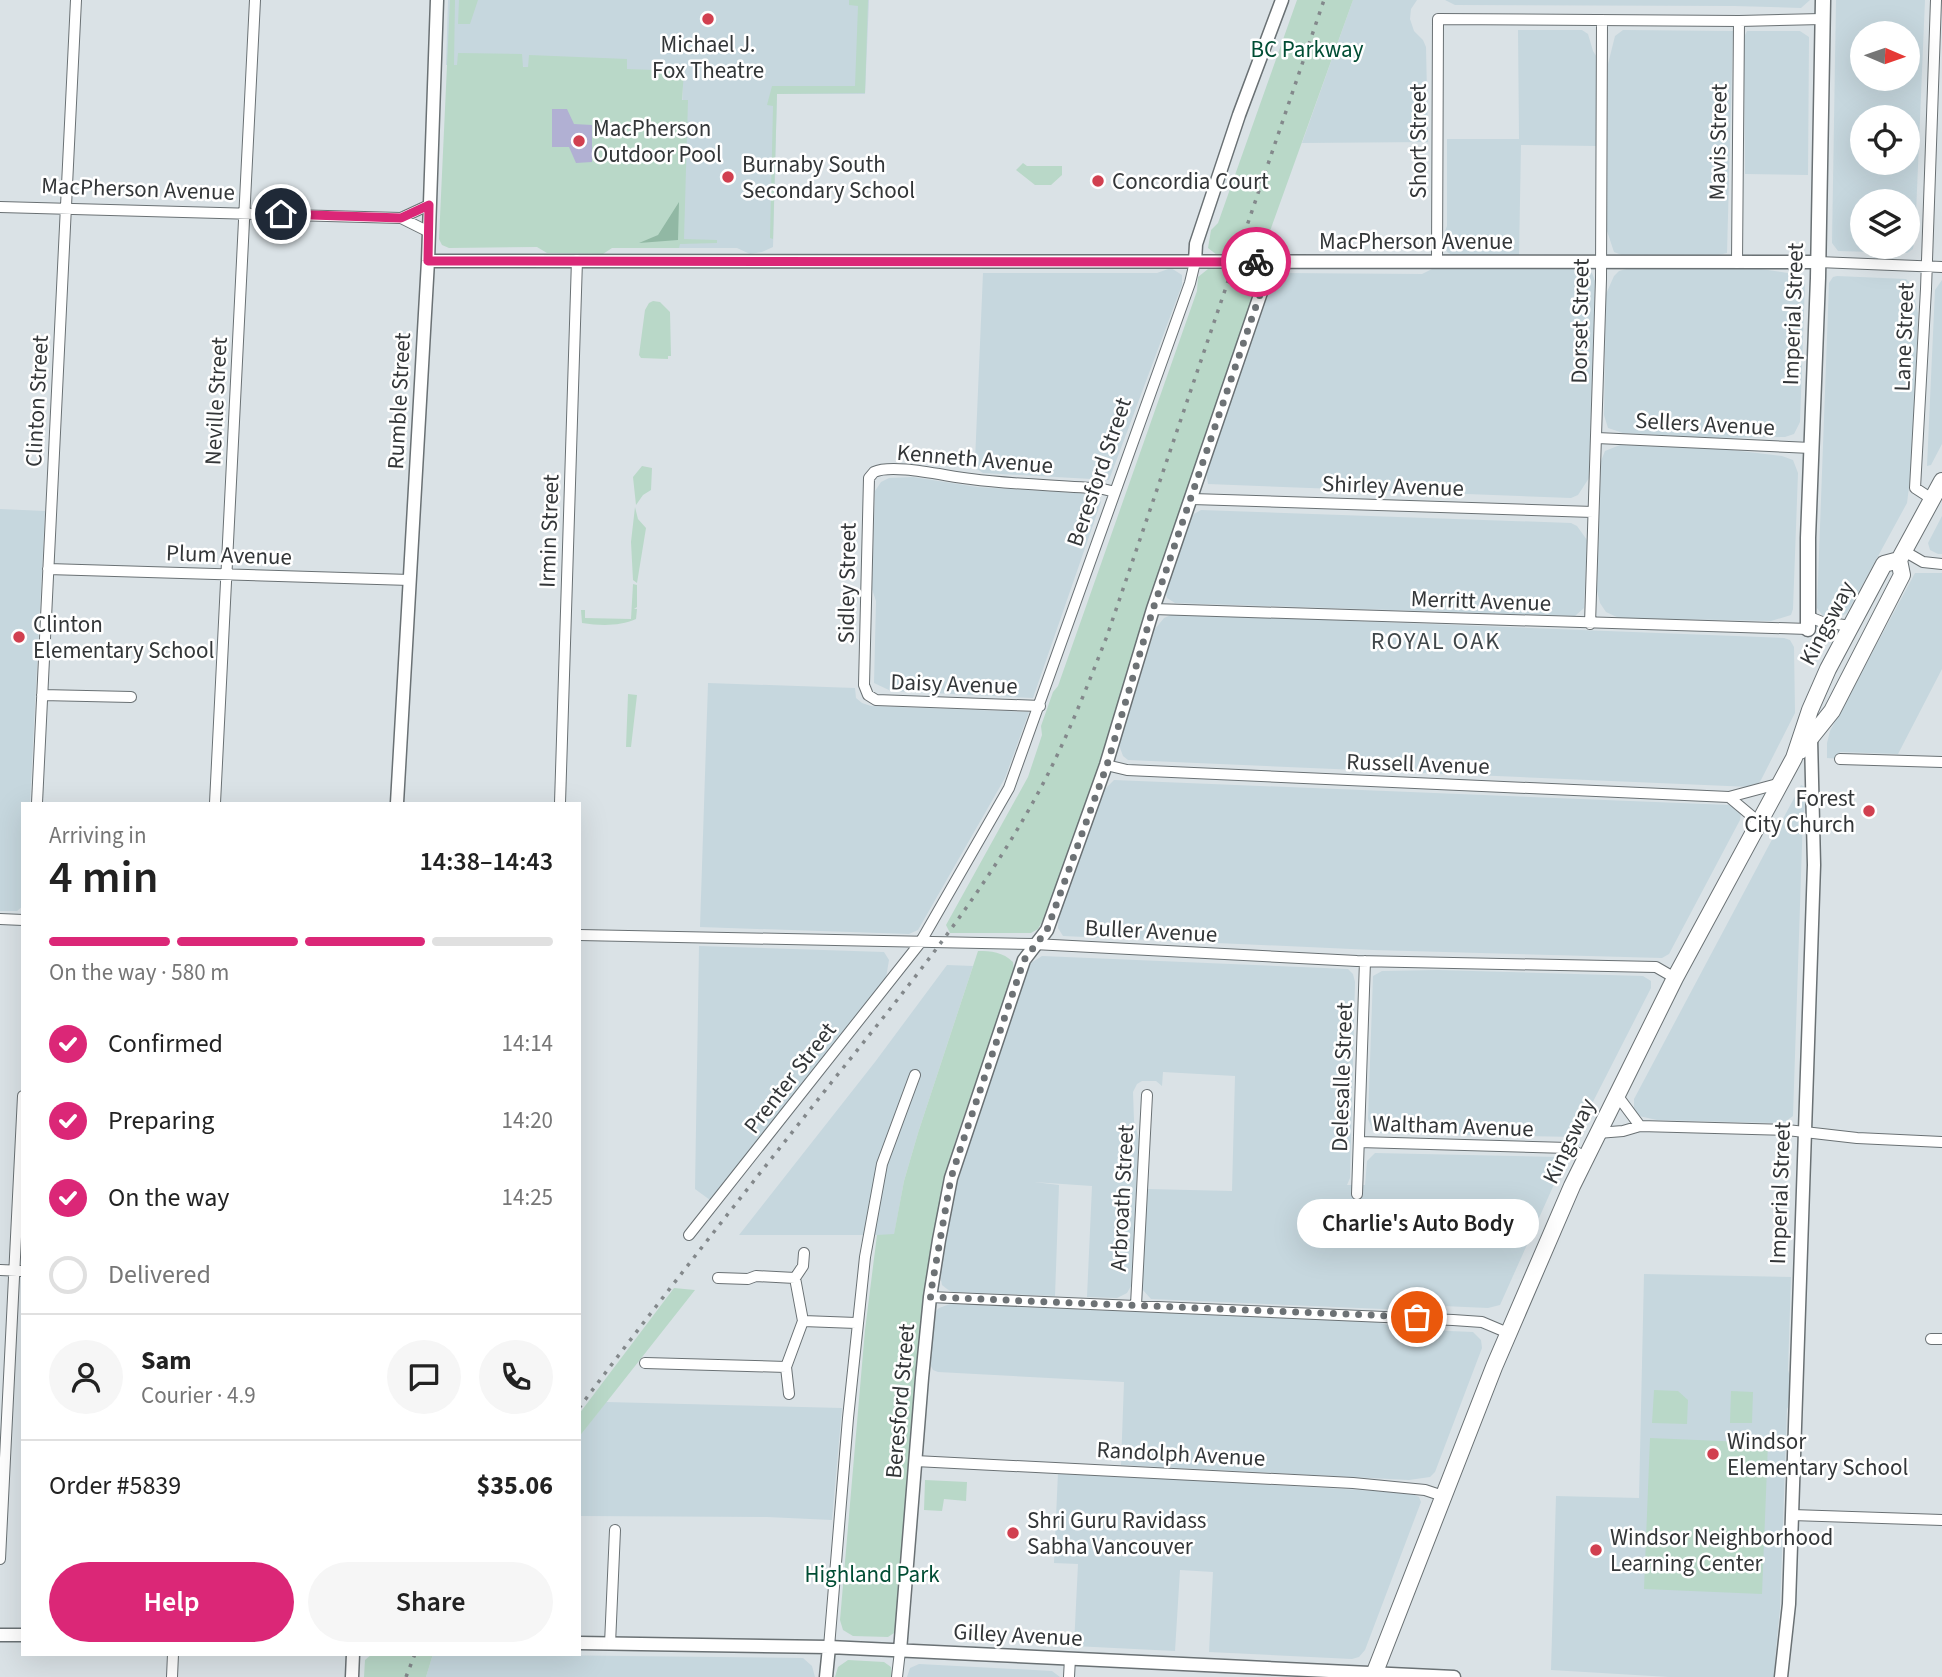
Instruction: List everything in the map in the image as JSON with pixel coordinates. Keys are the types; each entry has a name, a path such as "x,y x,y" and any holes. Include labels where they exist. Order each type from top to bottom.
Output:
{"main road":[{"name":"Imperial Street","path":"1807,623 1823,0"},
{"name":"Kingsway","path":"1794,758 1832,711 1902,575 1901,555 1942,481"},
{"name":"Kingsway","path":"1374,1675 1508,1334 1586,1157 1675,978 1794,758 1810,710 1828,669 1884,564 1901,555"},
{"name":"Imperial Street","path":"1810,710 1811,738"}],"street":[{"name":"Clinton Street","path":"37,802 76,0"},
{"name":"Neville Street","path":"215,802 255,0"},
{"name":"Rumble Street","path":"397,802 428,261 437,0"},
{"name":"Beresford Street","path":"920,943 1009,788 1190,283 1196,244 1239,115 1282,0"},
{"name":"Lane Street","path":"1932,499 1915,488 1936,0"},
{"name":"Short Street","path":"1437,262 1438,19 1602,20"},
{"path":"1602,20 1822,19"},
{"name":"Dorset Street","path":"1590,624 1601,262 1602,20"},
{"name":"Mavis Street","path":"1737,263 1739,21"},
{"name":"MacPherson Avenue","path":"401,218 429,205"},
{"name":"MacPherson Avenue","path":"0,207 401,218 429,232"},
{"name":"Irmin Street","path":"561,802 577,260"},
{"name":"MacPherson Avenue","path":"428,261 1818,262 1942,267"},
{"name":"Beresford Street","path":"897,1677 930,1297 951,1178 1024,960 1047,930 1107,765 1153,609 1271,262"},
{"name":"Sellers Avenue","path":"1597,438 1811,448"},
{"name":"Kenneth Avenue","path":"874,472 887,470 939,473 971,479 1103,488 1115,492"},
{"name":"Sidley Street","path":"868,695 864,685 866,573 869,478 874,472"},
{"name":"Shirley Avenue","path":"1192,499 1593,512"},
{"path":"1901,555 1923,562 1942,564"},
{"name":"Plum Avenue","path":"48,569 410,580"},
{"name":"Merritt Avenue","path":"1153,609 1590,624 1822,622 1851,626"},
{"path":"43,695 131,697"},
{"name":"Daisy Avenue","path":"868,695 876,700 1040,706"},
{"name":"Imperial Street","path":"1781,1677 1788,1618 1814,865 1811,738"},
{"path":"1840,759 1942,762"},
{"name":"Russell Avenue","path":"1107,765 1140,771 1729,797 1781,783"},
{"path":"1729,797 1760,823"},
{"path":"0,919 21,920"},
{"name":"Buller Avenue","path":"581,935 1034,944 1365,961 1656,967 1675,978"},
{"name":"Prenter Street","path":"690,1235 920,943"},
{"name":"Delesalle Street","path":"1357,1194 1365,961"},
{"path":"826,1677 856,1324 865,1257 882,1164 915,1075"},
{"name":"Arbroath Street","path":"1136,1305 1147,1095"},
{"path":"1617,1095 1640,1126"},
{"path":"1598,1133 1623,1131 1640,1126 1805,1132 1870,1139 1942,1142"},
{"name":"Waltham Avenue","path":"1359,1142 1568,1148 1586,1157"},
{"path":"0,1559 19,1271 21,1184"},
{"path":"789,1394 786,1367 803,1321 795,1278 803,1266 804,1253"},
{"path":"0,1270 19,1271"},
{"path":"718,1278 795,1278"},
{"path":"930,1297 1482,1322 1508,1334"},
{"path":"803,1321 856,1324"},
{"path":"645,1363 786,1367"},
{"name":"Randolph Avenue","path":"915,1461 1353,1483 1425,1490 1443,1496"},
{"path":"1792,1515 1942,1520"},
{"path":"610,1644 615,1530"},
{"path":"0,1635 21,1635"},
{"name":"Gilley Avenue","path":"581,1643 829,1647 1454,1677"},
{"path":"172,1677 173,1656"},
{"path":"352,1677 353,1656"},
{"path":"1069,1677 1070,1658"}],"shaded area":[{"name":"Burnaby South Secondary School","path":"448,0 869,0 865,94 777,94 773,247 750,254 737,248 679,248 683,71 446,65"},
{"path":"1353,0 1417,0 1411,9 1410,19 1414,31 1426,47 1428,142 1302,143"},
{"path":"1445,0 1810,0 1801,8 1455,5"},
{"path":"1836,0 1925,0 1920,118 1920,105 1850,105 1850,175 1918,175 1917,189 1850,189 1850,251 1838,251 1832,243"},
{"path":"1518,30 1582,30 1588,34 1598,59 1597,146 1521,145 1519,256 1452,255 1447,252 1443,237 1447,226 1447,139 1519,139"},
{"path":"1623,30 1733,31 1727,253 1714,256 1624,256 1614,252 1607,231 1608,64 1615,36"},
{"path":"1747,31 1800,31 1809,37 1808,175 1745,174 1744,37"},
{"path":"1171,268 1182,275 1182,285 1109,480 983,473 977,469 975,461 983,273 1157,273"},
{"path":"1434,268 1580,268 1592,273 1595,281 1589,478 1578,495 1571,498 1208,484 1206,472 1274,277 1284,273 1422,274"},
{"path":"1630,268 1761,269 1801,275 1805,283 1800,422 1794,434 1785,437 1713,438 1623,433 1608,428 1604,415 1606,294 1614,276 1619,271"},
{"path":"1837,276 1906,279 1911,284 1918,313 1913,457 1907,503 1847,613 1838,618 1823,616 1817,608 1829,283"},
{"path":"1942,280 1942,444 1931,465 1927,466 1935,290"},
{"path":"1620,445 1723,449 1782,456 1793,460 1798,473 1791,615 1771,621 1619,618 1606,612 1597,591 1601,461 1605,451"},
{"path":"913,477 977,487 1094,494 1101,502 1033,698 891,691 874,683 876,601 872,589 875,491 881,482 889,478"},
{"name":"Clinton Elementary School","path":"0,509 45,511 30,802 21,802 21,908 17,911 0,911"},
{"path":"1201,510 1571,523 1577,526 1587,540 1584,608 1575,616 1175,603 1167,598 1165,590 1188,523 1194,514"},
{"path":"1942,516 1942,554 1938,554 1930,550 1928,543"},
{"path":"1915,573 1942,573 1942,669 1898,754 1840,752 1840,759 1827,758 1830,731"},
{"path":"1173,614 1784,638 1790,640 1794,647 1795,713 1761,780 1751,787 1128,760 1123,756 1119,745 1155,629 1164,618"},
{"path":"708,683 855,688 856,698 871,706 1029,712 1005,778 918,930 909,934 700,927"},
{"path":"1114,780 1730,805 1741,814 1669,954 1662,958 1373,950 1063,936 1058,928 1059,913 1103,791"},
{"path":"1801,785 1805,787 1805,807 1793,1116 1786,1121 1772,1123 1657,1120 1639,1116 1634,1110 1634,1099"},
{"path":"699,946 884,952 889,960 886,978 710,1200 695,1189"},
{"path":"1042,956 1348,969 1355,982 1350,1178 1347,1185 1365,1185 1367,1161 1375,1153 1559,1157 1564,1162 1500,1305 1488,1308 1420,1305 1406,1310 1151,1299 1142,1289 1147,1189 1232,1191 1235,1076 1163,1072 1162,1086 1156,1081 1142,1081 1133,1092 1134,1121 1139,1139 1131,1286 1127,1293 1117,1298 1087,1297 1092,1186 1034,1182 1059,1185 1055,1296 952,1292 947,1289 942,1285 940,1275 956,1178 1021,981 1031,963"},
{"path":"947,965 973,966 918,1133 904,1181 894,1235 739,1235 875,1062"},
{"path":"1382,971 1643,976 1651,981 1651,988 1575,1137 1381,1133 1372,1129 1368,1119 1373,976"},
{"name":"Windsor Elementary School","path":"1644,1274 1791,1277 1788,1370 1791,1380 1790,1403 1787,1409 1780,1609 1774,1677 1669,1677 1551,1670 1556,1496 1639,1498"},
{"path":"950,1304 1376,1322 1404,1329 1473,1332 1481,1340 1482,1348 1435,1472 1430,1477 1409,1480 1121,1465 1124,1382 933,1370 930,1364 935,1312"},
{"path":"606,1402 842,1408 832,1520 581,1516 581,1434"},
{"path":"1058,1472 1410,1493 1419,1497 1421,1502 1365,1650 1359,1657 1352,1659 1209,1652 1213,1572 1180,1570 1175,1651 1074,1646 1078,1564 1054,1563"},
{"path":"432,1656 581,1656 803,1658 812,1666 815,1677 426,1677"},
{"path":"919,1664 1052,1671 1060,1677 907,1677 910,1668"}],"green space":[{"path":"450,0 455,0 454,65 457,65 458,53 522,54 523,67 528,67 529,55 627,59 627,69 684,71 682,100 688,100 684,239 717,240 717,243 680,244 679,248 612,248 603,254 547,253 537,247 449,248 442,245 439,239"},
{"path":"459,0 478,0 470,24 458,24"},
{"path":"849,0 868,0 865,93 777,94 773,239 770,238 773,106 767,105 772,86 855,86 858,6 849,5"},
{"name":"BC Parkway","path":"1297,0 1353,0 1261,256 1217,255 1208,248 1211,230 1218,223"},
{"path":"1023,163 1027,166 1062,166 1062,175 1051,185 1035,185 1016,170"},
{"path":"679,202 678,240 639,243 658,235"},
{"path":"1235,267 1249,271 1255,283 1255,294 1163,562 1103,755 1045,916 1038,929 1031,933 950,933 946,925 1028,777 1042,735 1041,726 1053,692 1058,686 1197,291 1198,277 1208,269"},
{"path":"653,301 660,302 670,312 671,356 668,356 668,359 641,358 639,355 645,310"},
{"path":"642,466 652,468 651,490 643,495 636,505 633,477"},
{"path":"635,507 638,519 646,528 637,583 633,580 631,542"},
{"path":"633,584 637,585 637,607 634,609 637,609 636,619 610,625 582,623 581,610 585,610 585,618 631,619"},
{"path":"628,694 637,695 631,747 626,747"},
{"name":"Highland Park","path":"978,951 1005,956 1013,962 1014,971 955,1142 931,1244 922,1315 896,1627 894,1633 888,1637 853,1636 843,1630 840,1620 865,1330 877,1235 894,1234 904,1181 918,1133"},
{"path":"674,1288 695,1290 581,1434 581,1411"},
{"path":"1654,1390 1678,1391 1688,1400 1687,1424 1652,1423"},
{"path":"1731,1391 1753,1392 1752,1423 1730,1423"},
{"path":"1650,1438 1768,1443 1762,1594 1644,1589"},
{"path":"925,1480 967,1482 966,1501 944,1499 942,1511 924,1510"},
{"path":"370,1656 432,1656 426,1677 364,1677 365,1660"},
{"path":"848,1660 884,1662 891,1667 892,1677 835,1677 838,1667"}],"water":[{"path":"552,109 567,109 574,124 592,125 592,162 576,163 569,147 552,147"}],"railway":[{"path":"581,1405 948,933 1027,814 1072,722 1107,636 1324,0"},
{"path":"406,1677 414,1656"}],"way so far":[{"path":"1256,262 1271,262 1153,609 1107,765 1047,930 1024,960 951,1178 930,1297 1417,1317"}],"place":[{"name":"Michael J. Fox Theatre","path":"708,19"},
{"name":"MacPherson Outdoor Pool","path":"579,141"},
{"name":"Burnaby South Secondary School","path":"728,177"},
{"name":"Concordia Court","path":"1098,181"},
{"name":"Clinton Elementary School","path":"19,637"},
{"name":"Forest City Church","path":"1869,811"},
{"name":"Charlie's Auto Body","path":"1417,1317"},
{"name":"Windsor Elementary School","path":"1713,1454"},
{"name":"Shri Guru Ravidass Sabha Vancouver","path":"1013,1533"},
{"name":"Windsor Neighborhood Learning Center","path":"1596,1550"}],"district":[{"name":"ROYAL OAK","path":"1436,641"}],"route":[{"path":"281,214 401,218 429,205 428,261 1256,262"}]}
